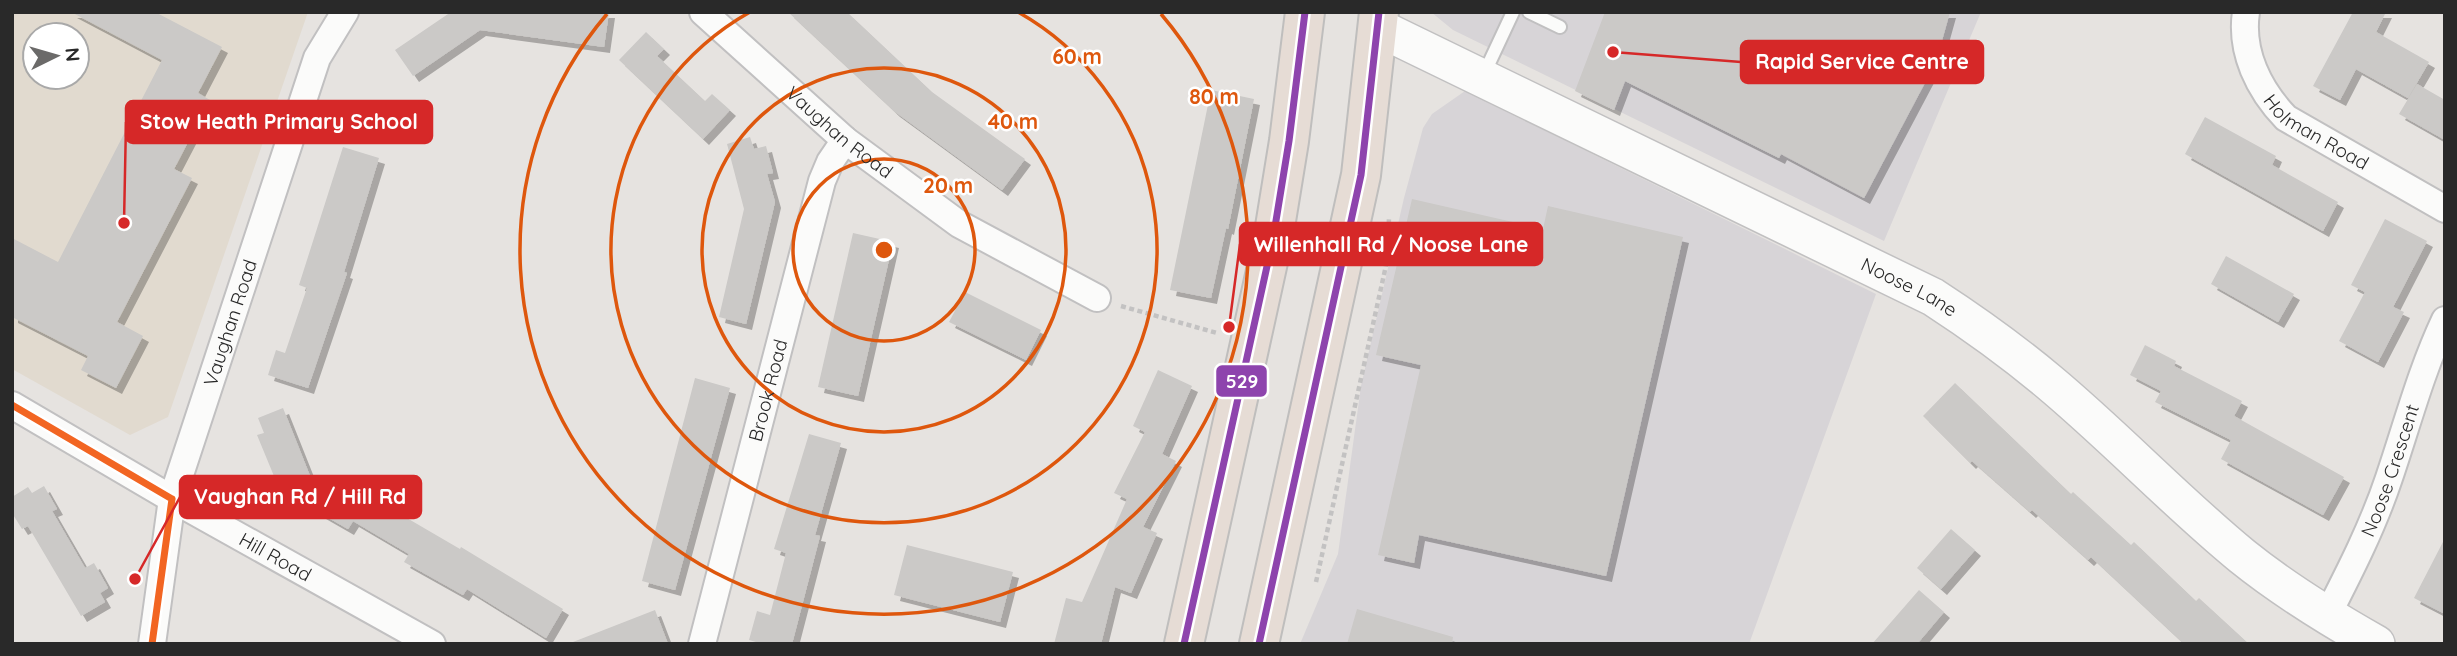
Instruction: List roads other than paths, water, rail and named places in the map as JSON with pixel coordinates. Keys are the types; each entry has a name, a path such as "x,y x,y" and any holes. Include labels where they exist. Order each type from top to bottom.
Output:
{"highway":[{"path":"1184,644 1201,577 1273,239 1306,12"},
{"path":"1259,644 1361,176 1379,20"}],"street":[{"name":"Vaughan Road","path":"152,644 172,499 317,58 345,12"},
{"name":"Vaughan Road","path":"703,12 845,140 959,224 1097,298"},
{"name":"Holman Road","path":"2246,12 2249,63 2270,102 2286,118 2445,209"},
{"name":"Noose Lane","path":"1379,20 1482,78 1933,297 2049,382 2245,558 2327,616 2376,644"},
{"name":"Brook Road","path":"702,644 822,180 845,140"},
{"name":"Noose Crescent","path":"2327,616 2361,548 2389,480 2428,356 2445,320"},
{"name":"Hill Road","path":"12,405 172,499 432,644"}],"lane":[{"path":"1482,78 1513,12"},
{"path":"1529,12 1560,27"}],"place":[{"name":"Rapid Service Centre","path":"1613,52"},
{"name":"Stow Heath Primary School","path":"124,223"},
{"name":"Willenhall Rd / Noose Lane","path":"1229,327"},
{"name":"Vaughan Rd / Hill Rd","path":"135,579"}]}
